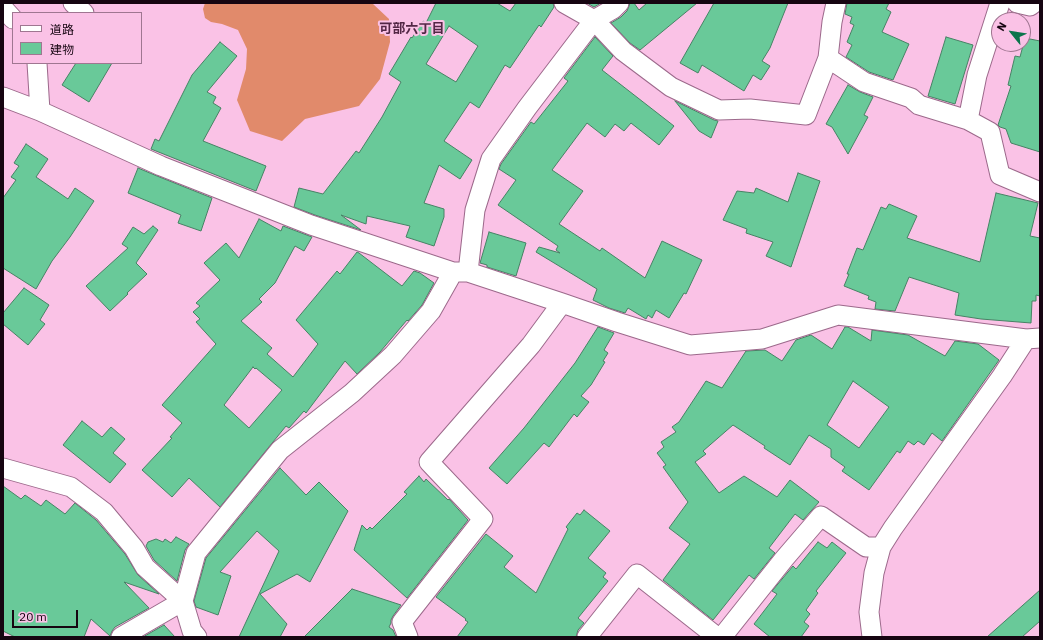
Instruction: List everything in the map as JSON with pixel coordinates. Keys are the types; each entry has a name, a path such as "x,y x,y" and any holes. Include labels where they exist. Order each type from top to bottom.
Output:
{"street":[{"path":"74,3 83,12"},
{"path":"564,3 594,20 623,51 671,87 719,110 750,109 806,115 828,58 832,22 836,3"},
{"path":"121,637 183,601 196,553 280,450 352,393 393,355 431,311 461,272 475,210 491,159 527,108 594,20 619,3"},
{"path":"968,120 977,75 1000,3"},
{"path":"1016,3 1030,6 1034,3"},
{"path":"3,8 12,18"},
{"path":"828,58 864,82 911,98 919,106 968,120 990,132 1000,176 1040,192"},
{"path":"37,64 40,111"},
{"path":"3,97 40,111 161,166 304,222 690,345 762,339 838,315 1033,338"},
{"path":"408,637 402,622 483,519 429,462 531,345 562,303"},
{"path":"872,637 869,612 874,573 881,547 1002,376 1033,338"},
{"path":"3,468 71,487 104,512 134,548 145,567 183,601 192,631 197,637"},
{"path":"722,637 784,559 821,516 866,547 881,547"},
{"path":"587,637 637,574 717,637"}],"shaded area":[{"path":"205,3 372,3 389,19 390,42 380,79 359,106 305,119 282,141 250,131 237,100 246,69 247,49 238,30 222,24 211,22 205,18 203,9"}],"building":[{"path":"436,3 497,3 510,11 516,3 553,3 554,7 541,27 539,25 510,68 505,65 479,108 470,102 444,141 472,160 460,179 439,165 424,203 444,209 444,217 434,246 406,237 410,226 367,216 366,224 341,215 361,230 294,207 299,188 323,194 356,151 359,153 382,117 401,82 389,74 411,37 412,38 423,21 426,23","holes":["449,26 478,46 456,82 426,64"]},
{"path":"587,3 601,3 594,7"},
{"path":"630,3 634,3 639,10 647,3 697,3 640,50 630,43 611,23 627,11"},
{"path":"714,3 788,3 770,48 762,61 770,66 761,80 753,75 744,91 702,65 698,73 680,63"},
{"path":"847,3 889,3 886,9 891,12 882,32 909,44 893,80 869,72 846,57 852,45 847,42 854,25 850,23 852,17 845,14"},
{"path":"595,37 613,56 602,70 674,126 659,145 631,123 624,131 615,124 605,137 587,123 552,170 583,191 559,224 600,251 602,248 645,278 662,241 702,260 686,294 684,293 669,318 656,310 652,318 648,315 646,319 628,308 625,313 609,308 593,300 597,289 536,252 539,247 560,253 556,250 558,246 498,205 516,180 499,169 501,164 531,122 534,124 568,81 564,78"},
{"path":"946,37 973,45 955,104 928,96"},
{"path":"1031,39 1040,41 1040,152 1011,143 1006,129 998,125 1011,86 1008,85 1015,56 1020,57 1021,52 1031,52"},
{"path":"220,42 237,56 207,92 216,97 213,103 221,108 203,141 266,166 256,191 151,149 155,139 159,141 192,75"},
{"path":"75,64 111,64 89,102 62,85"},
{"path":"848,85 873,97 864,115 868,117 848,154 832,127 826,124"},
{"path":"675,101 718,121 711,138 699,131"},
{"path":"26,144 48,159 36,177 68,199 75,188 94,201 52,261 36,289 3,268 3,198 16,180 11,177 19,166 14,163"},
{"path":"138,168 212,198 201,231 178,223 181,215 128,193"},
{"path":"798,173 820,181 791,267 766,256 773,242 746,233 747,229 723,220 737,191 754,193 756,188 788,202"},
{"path":"996,193 1038,203 1030,236 1040,238 1040,296 1036,295 1036,301 1032,301 1031,323 981,319 955,315 959,293 909,277 895,311 875,309 876,302 868,299 869,296 844,286 857,248 863,250 881,207 886,209 889,204 917,216 907,238 980,262"},
{"path":"259,219 281,231 283,226 312,237 304,251 295,246 275,283 259,299 262,302 241,321 272,348 267,354 293,377 318,344 296,320 337,271 340,274 357,252 402,286 414,271 420,273 434,283 422,305 380,352 357,374 345,361 306,413 304,411 289,428 286,426 220,507 189,478 172,497 142,470 172,438 170,437 182,423 162,405 216,344 196,322 200,319 193,312 200,306 196,303 220,280 204,263 226,243 239,258","holes":["253,367 255,369 256,368 282,390 249,428 224,405"]},
{"path":"153,226 158,230 136,263 147,274 110,311 86,286 128,248 122,244 133,227 144,234"},
{"path":"489,232 526,243 516,276 487,267 487,265 480,263"},
{"path":"24,288 49,305 40,320 45,324 28,345 3,324 3,313"},
{"path":"598,327 614,333 604,350 608,353 603,361 605,362 591,385 581,396 589,402 577,417 574,414 549,447 544,443 507,484 489,468 524,428 575,363"},
{"path":"845,327 848,327 871,341 872,330 908,335 945,356 955,341 978,344 999,360 942,441 932,433 924,445 918,441 914,445 908,441 900,453 897,451 869,490 842,471 845,467 831,457 831,449 809,435 790,465 733,425 703,451 706,454 695,462 719,493 744,476 777,497 790,480 819,502 803,520 795,514 769,548 775,553 754,579 749,575 713,620 663,580 690,544 669,528 688,502 663,467 666,465 657,453 664,447 661,442 676,432 672,427 679,422 706,381 722,388 746,351 765,350 782,361 796,340 811,335 832,349","holes":["853,381 889,407 859,448 827,425"]},
{"path":"82,421 102,437 111,427 125,439 113,453 126,464 110,483 63,445"},
{"path":"280,468 306,495 319,482 348,511 310,582 297,574 260,594 287,624 280,637 239,637 279,551 257,531 220,572 231,576 218,615 196,607 194,601 206,558"},
{"path":"419,476 424,482 426,479 448,500 449,499 468,520 407,598 354,550 362,525 367,530 370,527 372,529 407,494 404,492"},
{"path":"3,486 21,499 25,495 41,506 46,500 65,514 75,503 96,520 125,554 138,575 159,594 124,582 149,608 115,627 110,636 91,619 84,637 15,637 3,631"},
{"path":"584,510 610,531 588,558 606,573 603,577 608,581 578,618 584,623 578,630 576,637 457,637 468,622 436,597 486,534 513,556 504,567 536,593 568,529 566,527 577,513 580,515"},
{"path":"176,537 189,544 185,550 177,581 154,560 146,546 148,542 156,539 163,542 165,539 171,543"},
{"path":"818,542 827,548 832,542 846,553 816,591 818,593 806,610 810,614 804,622 809,626 801,637 770,637 754,624 777,594 772,591 793,566 796,569"},
{"path":"352,589 401,605 393,616 389,627 393,630 396,637 304,637"},
{"path":"1040,590 1040,621 1022,637 987,637"},
{"path":"164,625 175,637 143,637"}],"district":[{"name":"可部六丁目","path":"412,29"}]}
